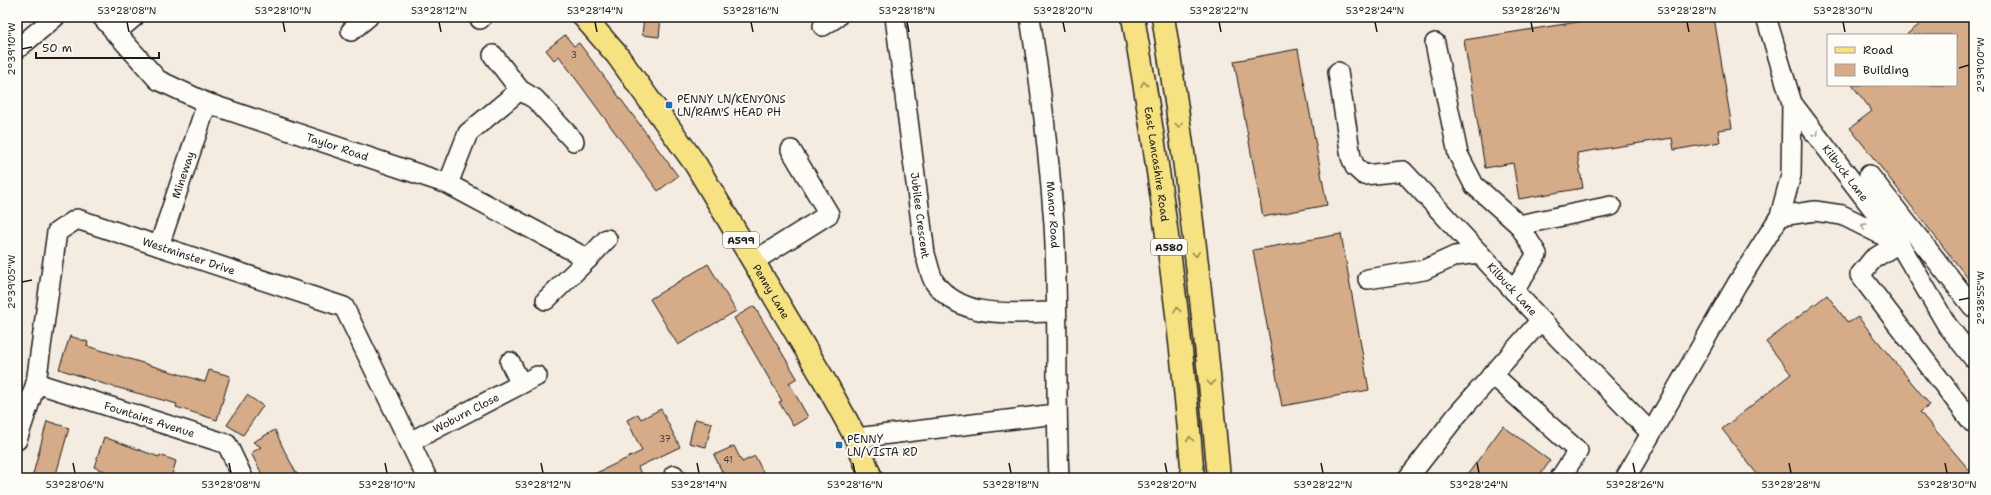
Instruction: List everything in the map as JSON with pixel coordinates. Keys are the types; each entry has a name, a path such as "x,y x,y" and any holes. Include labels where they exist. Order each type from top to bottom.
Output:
{"main road":[{"name":"Penny Lane","path":"584,17 617,55 696,165 827,385 856,438 871,478"},
{"name":"East Lancashire Road","path":"1133,17 1168,231 1186,388 1193,478"},
{"name":"A580","path":"1163,17 1190,208 1207,348 1220,478"}],"street":[{"path":"17,49 55,17"},
{"name":"Taylor Road","path":"102,17 158,80 207,104 448,184 588,259"},
{"path":"115,33 134,17"},
{"path":"351,31 368,17"},
{"path":"479,17 480,19 482,17"},
{"name":"Jubilee Crescent","path":"895,17 925,254 934,282 955,302 982,312 1056,312"},
{"name":"Manor Road","path":"1030,17 1038,65 1054,225 1056,414 1059,478"},
{"name":"Kilbuck Lane","path":"1626,477 1737,284 1780,216 1791,175 1792,103 1766,17"},
{"path":"1435,43 1458,154 1474,185 1519,225 1537,254 1514,291"},
{"path":"493,55 527,95 574,141"},
{"name":"Kilbuck Lane","path":"1338,72 1351,157 1355,167 1364,175 1403,171 1541,320 1651,433"},
{"path":"448,184 468,133 527,95"},
{"name":"Kilbuck Lane","path":"1792,103 1898,243 1947,324 1974,359"},
{"name":"Mineway","path":"159,246 207,104"},
{"path":"754,261 829,214 791,150"},
{"path":"1870,175 1974,307 1947,324"},
{"path":"1519,225 1611,206"},
{"path":"1780,216 1815,211 1842,215 1898,243"},
{"name":"Westminster Drive","path":"17,440 36,382 57,232 77,219 344,308 427,478"},
{"path":"546,300 607,239"},
{"path":"1898,243 1873,259 1860,275 1972,422 1974,422"},
{"path":"1368,280 1424,270 1455,256 1479,253"},
{"path":"1408,478 1457,415 1541,320"},
{"name":"Woburn Close","path":"410,442 529,380 510,362"},
{"path":"1492,374 1578,451 1560,478"},
{"name":"Fountains Avenue","path":"36,382 227,444 243,478"},
{"path":"856,438 1056,414"}],"building":[{"path":"644,17 661,17 659,37 642,35"},
{"path":"1583,17 1714,17 1732,128 1718,130 1720,142 1674,150 1672,138 1577,153 1583,188 1519,199 1513,163 1485,168 1464,40 1584,21"},
{"path":"1929,17 1974,17 1974,286 1850,128 1872,111 1853,86 1957,86 1957,34 1907,34"},
{"path":"565,35 574,46 579,43 678,176 658,191 559,56 554,60 546,50"},
{"path":"1298,49 1327,205 1263,217 1234,61"},
{"path":"1341,234 1369,390 1282,406 1253,250"},
{"path":"708,264 736,311 678,345 650,299"},
{"path":"1827,295 1848,323 1858,317 1930,405 1920,412 1971,472 1963,478 1760,478 1722,429 1791,374 1766,342"},
{"path":"754,306 797,378 789,383 808,417 793,426 779,402 782,401 734,318"},
{"path":"70,336 88,342 87,346 205,382 209,370 230,376 217,420 176,407 177,404 104,384 59,369"},
{"path":"247,395 263,406 243,435 227,425"},
{"path":"661,409 680,447 638,467 643,478 586,478 642,451 627,420 638,414 641,419"},
{"path":"695,419 712,423 706,447 689,443"},
{"path":"47,421 69,428 55,478 32,478"},
{"path":"1503,426 1550,461 1538,478 1465,478"},
{"path":"275,430 299,478 264,478 251,453 261,447 253,442"},
{"path":"104,437 159,457 160,455 176,461 171,478 123,478 94,467"},
{"path":"734,446 742,462 755,456 764,474 755,478 725,478 714,455"}],"place":[{"name":"PENNY LN/KENYONS LN/RAM'S HEAD PH","path":"669,105"},
{"name":"PENNY LN/VISTA RD","path":"839,445"}]}
